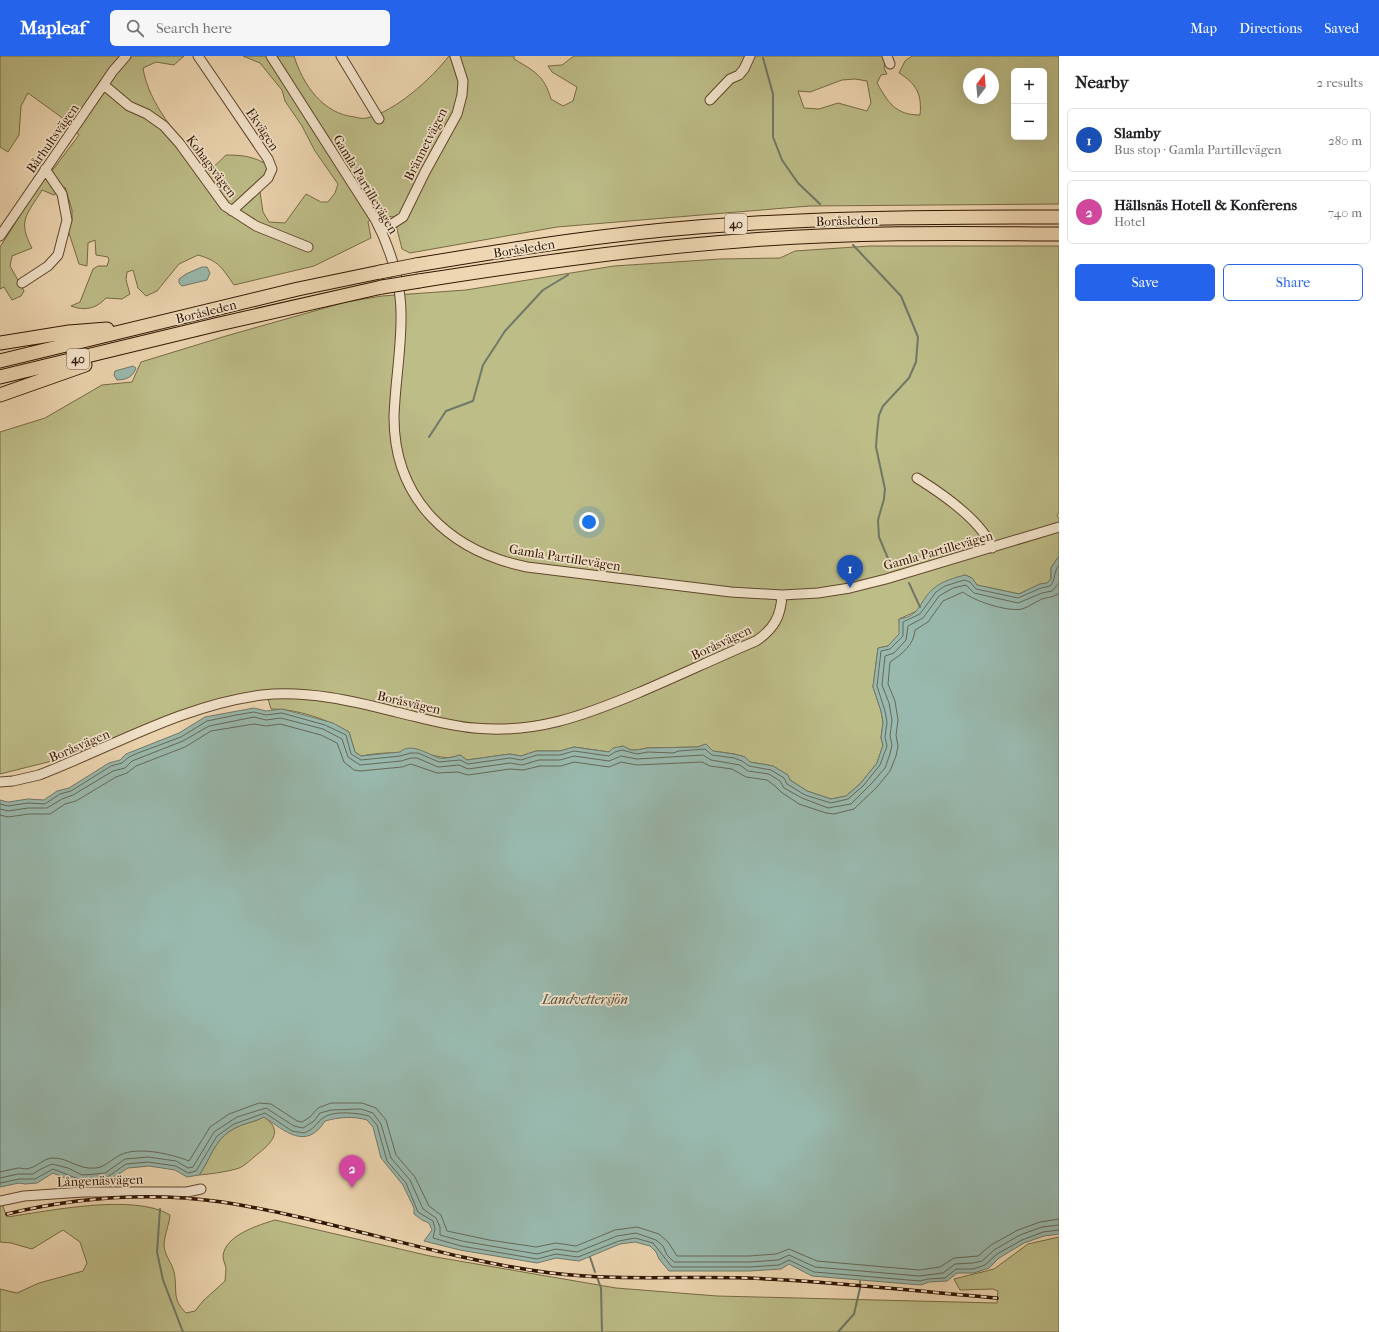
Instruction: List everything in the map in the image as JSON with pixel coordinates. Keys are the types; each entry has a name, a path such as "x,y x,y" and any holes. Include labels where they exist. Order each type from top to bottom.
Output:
{"highway":[{"name":"Boråsleden","path":"0,361 298,289 416,265 544,244 740,224 907,218 1059,217"},
{"name":"Boråsleden","path":"0,377 155,341 265,313 382,287 547,261 741,240 906,235 1059,234"},
{"path":"0,343 69,332 153,324"},
{"path":"0,395 155,341"}],"street":[{"name":"Bårhultsvägen","path":"0,236 45,169 126,56"},
{"name":"Ekvägen","path":"198,56 268,159 272,169 268,178 232,211"},
{"name":"Gamla Partillevägen","path":"271,56 381,231 390,253 397,281 402,318 394,412 396,448 408,482 421,504 437,522 476,551 496,559 519,565 723,591 782,595 818,593 850,588 992,548 1059,527"},
{"path":"341,56 379,119"},
{"name":"Brännetvägen","path":"381,231 403,217 456,114 462,95 462,81 455,56"},
{"path":"710,100 730,79 739,75 744,69 750,56"},
{"name":"Kohagsvägen","path":"104,86 129,106 146,114 164,126 180,144 220,202 256,226 308,247"},
{"path":"22,283 48,266 58,255 67,220 62,194 45,169"},
{"path":"917,478 952,501 981,531 992,548"},
{"name":"Boråsvägen","path":"0,782 13,781 39,775 196,710 231,700 264,695 295,695 337,699 473,728 513,730 567,720 594,712 756,641 771,630 776,622 780,612 782,595"},
{"name":"Långenäsvägen","path":"0,1201 24,1196 83,1192 187,1192 201,1189"}],"green space":[{"path":"0,56 184,56 174,65 156,62 143,68 151,94 165,118 198,163 203,166 214,166 226,155 241,156 259,160 277,171 259,185 263,212 269,222 285,223 306,194 321,202 328,202 335,193 338,184 315,151 302,126 285,101 282,90 260,63 243,56 294,56 309,87 324,104 344,115 367,118 390,109 412,93 433,74 449,56 514,56 514,59 537,74 545,84 551,99 563,106 573,101 577,87 552,72 548,66 562,65 574,56 887,56 884,68 887,74 881,75 877,83 885,96 898,110 904,113 920,115 920,102 917,91 910,81 899,73 905,61 912,56 1059,56 1059,204 809,206 557,227 410,253 402,249 394,217 382,216 378,211 368,222 371,238 314,266 234,285 219,266 211,260 198,255 179,264 157,291 146,296 138,288 133,270 127,272 126,280 130,294 122,299 106,298 98,305 85,309 71,306 80,302 93,269 98,266 107,266 109,260 108,257 96,255 95,240 88,243 87,266 79,264 68,230 72,221 72,210 65,187 54,195 42,190 28,212 25,231 32,248 12,256 10,266 24,291 21,296 12,300 4,287 0,289 0,247 42,181 55,167 79,135 68,122 28,93 21,106 19,135 8,152 0,147","holes":["855,79 867,81 871,103 867,111 838,103 819,109 804,108 798,91 810,92 842,80"]},
{"path":"870,246 1059,246 1059,512 1057,516 1059,518 1059,556 1051,568 1051,579 1047,583 1040,584 1019,594 977,585 972,578 965,575 943,583 917,611 899,619 900,634 888,646 878,648 873,687 883,722 881,738 883,745 877,763 860,784 846,796 831,799 807,791 790,780 787,775 773,766 750,762 745,757 734,754 713,751 706,744 698,747 647,748 637,750 631,750 622,746 609,752 574,747 560,751 536,751 521,756 510,754 467,760 460,755 446,758 408,753 384,753 361,756 355,752 349,732 312,716 281,709 271,709 266,692 215,700 60,759 0,774 0,432 45,418 102,385 132,382 141,362 346,302 382,296 466,290 614,266 720,259 780,258 795,251"},
{"path":"264,1117 274,1128 273,1138 265,1148 239,1168 199,1175 217,1143 222,1138 238,1126"},
{"path":"0,1204 2,1204 7,1217 68,1208 114,1204 135,1205 154,1209 170,1215 164,1246 174,1272 178,1303 186,1313 195,1311 203,1301 225,1281 226,1268 223,1256 225,1249 230,1242 252,1228 275,1220 430,1256 616,1288 717,1296 997,1303 998,1291 993,1289 960,1290 954,1279 994,1269 1028,1244 1059,1237 1059,1332 0,1332 0,1289 17,1293 39,1283 83,1271 87,1263 80,1242 63,1230 32,1249 11,1243 0,1242"}],"water":[{"path":"202,267 207,267 210,273 207,280 182,286 179,283 179,279 186,274"},
{"path":"133,366 136,368 131,376 126,379 117,380 114,375 115,371"},
{"name":"Landvettersjön","path":"1059,556 1059,1234 1044,1236 1024,1243 999,1258 989,1268 974,1273 957,1273 947,1281 929,1282 921,1285 812,1276 789,1264 781,1269 750,1271 669,1271 650,1246 635,1242 620,1244 579,1261 556,1258 537,1263 460,1250 424,1241 432,1230 429,1223 414,1214 414,1208 403,1185 381,1158 373,1127 367,1120 352,1118 341,1118 325,1121 318,1130 303,1137 295,1136 264,1117 242,1125 228,1133 217,1143 199,1175 187,1177 175,1170 149,1166 128,1168 108,1181 80,1184 53,1173 37,1183 19,1183 0,1187 0,800 8,802 28,799 44,800 57,791 69,788 109,763 120,760 126,754 179,733 205,717 254,708 266,711 282,709 333,723 349,732 355,752 361,756 400,752 404,749 414,748 439,758 450,758 460,755 467,760 510,754 521,756 536,751 560,751 574,747 609,752 613,748 623,746 631,750 637,750 647,748 698,747 706,744 713,751 734,754 745,757 750,762 773,766 788,775 790,780 807,791 831,799 846,796 860,784 877,763 883,745 881,738 883,722 873,687 878,648 888,646 899,634 899,619 912,615 928,594 940,584 965,575 972,578 977,585 1019,594 1040,584 1047,583 1051,579 1051,568"}],"waterway":[{"path":"763,58 773,94 773,137 782,160 798,183 820,204"},
{"path":"853,245 901,296 918,337 916,362 909,378 883,406 879,415 876,447 885,489 884,499 878,520 879,537 892,568"},
{"path":"429,437 446,411 473,401 483,365 505,331 543,290 568,275"},
{"path":"909,583 920,607"},
{"path":"160,1209 157,1252 163,1280 183,1332"},
{"path":"590,1257 595,1272"},
{"path":"597,1277 601,1288 602,1332"},
{"path":"838,1332 854,1314 860,1288"}],"railway":[{"path":"7,1214 33,1208 87,1200 141,1197 195,1199 263,1209 305,1218 427,1249 510,1267 551,1273 624,1278 778,1279 997,1298"}],"place":[{"name":"Slamby","path":"850,588"},
{"name":"Hällsnäs Hotell & Konferens","path":"352,1188"}]}
